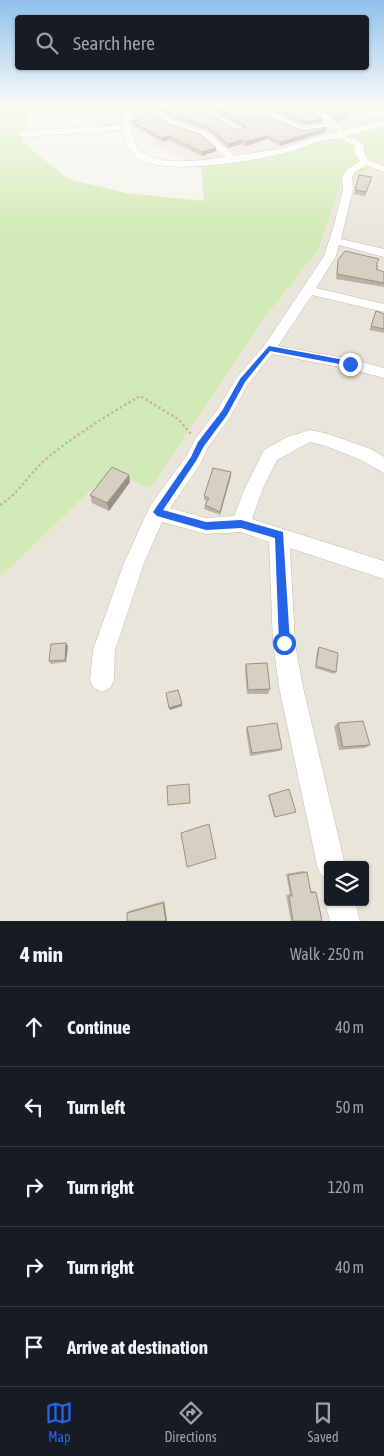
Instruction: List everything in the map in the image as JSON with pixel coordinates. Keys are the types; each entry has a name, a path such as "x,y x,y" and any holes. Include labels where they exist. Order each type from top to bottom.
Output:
{"street":[{"path":"134,148 141,157 147,160 170,164 191,164 292,148"},
{"path":"220,148 232,158"},
{"path":"360,148 359,152 365,162 384,169"},
{"path":"102,680 104,650 134,563 157,512 194,459 201,444 224,413 242,381 269,349 330,256 348,189 347,177 350,171 365,162"},
{"path":"335,241 384,253"},
{"path":"308,290 384,308"},
{"path":"269,349 350,364 384,373"},
{"path":"241,524 270,455 293,442 310,436 325,438 365,454 384,466"},
{"path":"157,512 206,526 241,524 384,570"},
{"path":"280,535 284,643 330,861"},
{"path":"341,906 345,921"}],"path":[{"path":"0,505 9,501 24,487 45,460 140,396 178,419 201,444"}],"shaded area":[{"path":"159,148 287,148 256,150 201,167"},
{"path":"384,157 384,921 0,921 0,577 112,472 150,488 266,316 318,250 339,189"}],"green space":[{"path":"0,148 30,148 68,179 126,193 204,201 201,167 256,150 287,148 384,148 384,157 339,189 318,250 266,316 150,488 111,472 0,577"}],"building":[{"path":"194,148 216,148 202,152"},
{"path":"359,175 372,177 366,192 355,190"},
{"path":"345,251 379,259 376,269 384,272 384,283 337,274 338,260"},
{"path":"376,311 384,314 384,329 371,326"},
{"path":"112,467 129,475 107,503 90,495"},
{"path":"213,468 231,472 220,512 205,505 209,498 204,496"},
{"path":"66,643 65,660 49,661 51,644"},
{"path":"319,647 338,653 336,672 316,666"},
{"path":"267,663 270,689 248,690 246,664"},
{"path":"178,690 182,704 169,708 166,693"},
{"path":"363,721 370,745 343,747 338,723"},
{"path":"277,723 282,749 252,753 247,727"},
{"path":"189,784 190,803 168,805 167,786"},
{"path":"289,789 296,812 275,817 269,795"},
{"path":"209,824 216,858 187,867 181,833"},
{"path":"307,872 311,893 316,892 322,921 293,921 289,896 292,896 288,875"},
{"path":"163,903 166,921 127,921 127,913"}],"route":[{"path":"284,643 280,535 241,524 206,526 157,512 194,459 201,444 224,413 242,381 269,349 350,364"}]}
